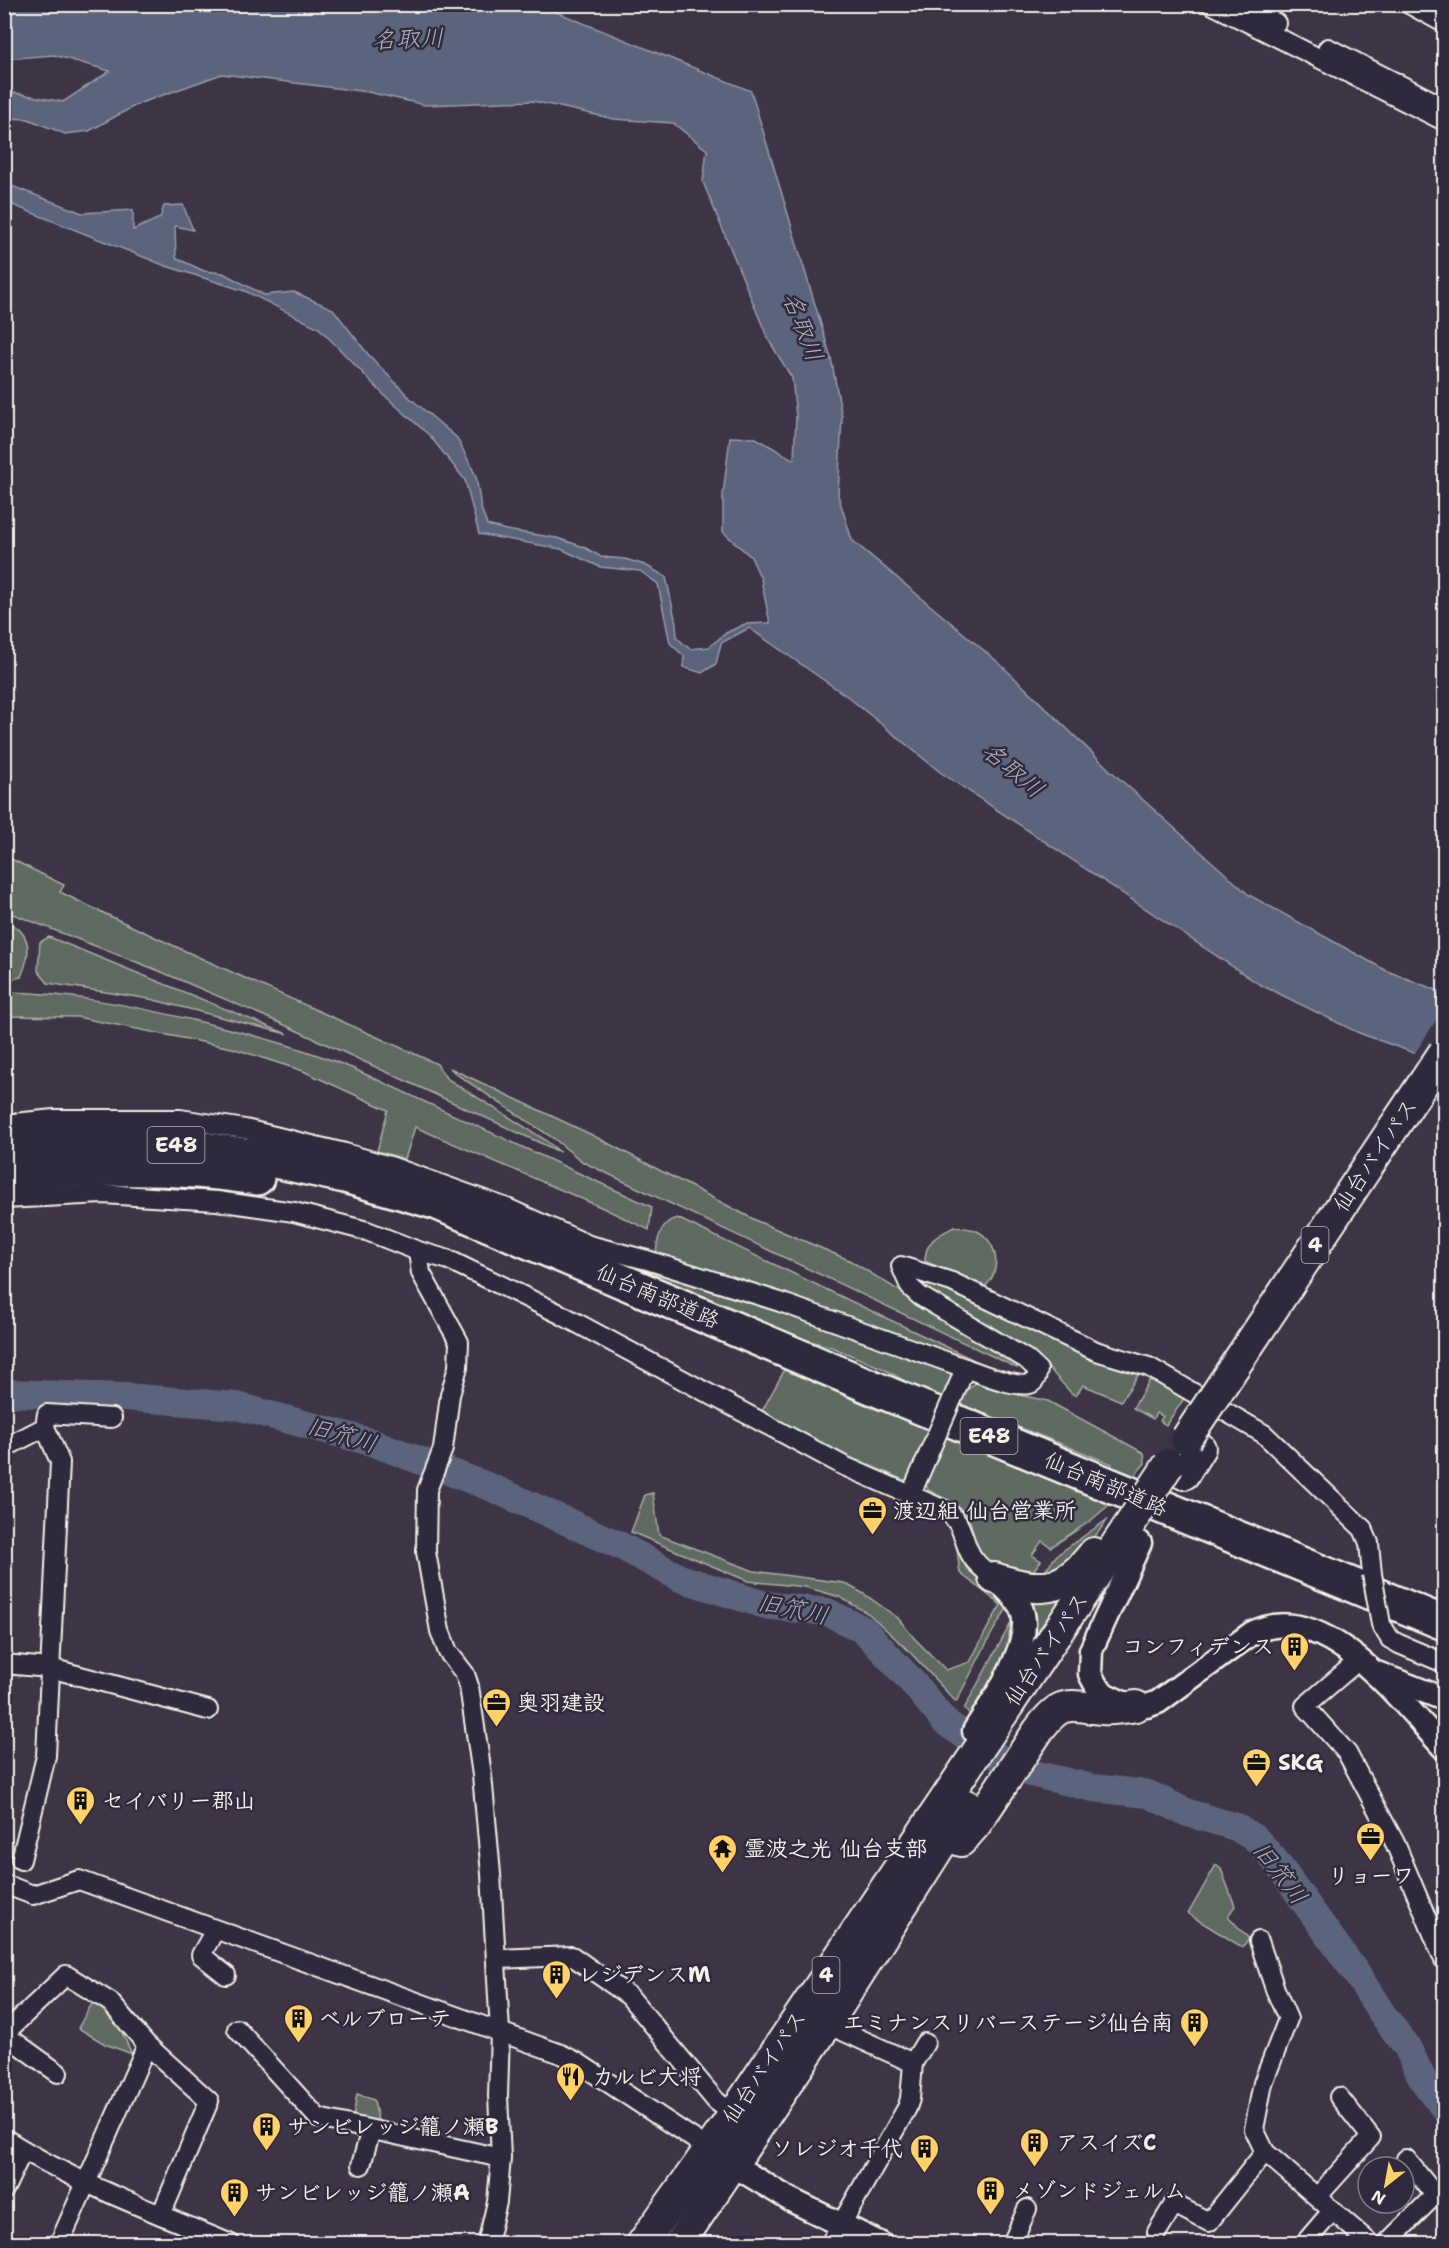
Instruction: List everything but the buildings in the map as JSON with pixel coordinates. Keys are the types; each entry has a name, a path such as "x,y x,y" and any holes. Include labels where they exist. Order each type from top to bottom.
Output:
{"highway":[{"name":"仙台バイパス","path":"1193,1444 1444,1052"},
{"name":"仙台バイパス","path":"1014,1715 1176,1469 1444,1082"},
{"name":"仙台南部道路","path":"4,1147 96,1142 172,1144 252,1156 345,1176 438,1203 891,1395 1444,1623"},
{"name":"仙台南部道路","path":"4,1176 92,1170 170,1169 246,1176 342,1192 432,1214 536,1245"},
{"path":"994,1578 1023,1587 1051,1587 1063,1583 1081,1570 1107,1538 1137,1531"},
{"path":"953,1809 1014,1715 1058,1710 1072,1705 1119,1709 1136,1706"},
{"name":"仙台バイパス","path":"642,2244 721,2157 827,2024 906,1900 953,1809"},
{"name":"仙台バイパス","path":"680,2244 721,2157 734,2114 848,1943 953,1809"}],"street":[{"path":"1211,4 1444,121"},
{"path":"1240,4 1444,107"},
{"path":"1409,4 1444,23"},
{"path":"4,1124 54,1119 180,1119 245,1130 345,1153 393,1167 507,1208 589,1245 647,1260 780,1302 963,1374 1017,1385 1031,1384 1038,1370 1026,1359 920,1296 910,1287 901,1266 952,1282 1096,1351 1149,1367 1264,1434 1364,1529 1369,1543 1381,1624 1390,1639 1444,1663"},
{"path":"4,1199 103,1194 217,1201 294,1212 367,1231 418,1251 449,1260 560,1314 844,1466 913,1490 947,1511 957,1519 975,1561 1010,1593 1021,1608 1023,1622 1022,1639 1012,1667 1014,1715 953,1809"},
{"path":"418,1251 421,1274 459,1342 458,1367 450,1395 443,1449 427,1490 426,1552 440,1631 448,1652 465,1674 469,1686 482,1775 497,1959 500,2032 498,2096 501,2158 497,2202 487,2244"},
{"path":"913,1490 963,1374"},
{"path":"21,1860 46,1756 47,1667 60,1462 43,1428 47,1414 112,1418"},
{"path":"5,1447 43,1428"},
{"path":"1137,1531 1091,1650 1090,1674 1097,1687 1106,1695 1136,1706 1158,1702 1264,1627 1294,1626 1334,1640 1366,1666 1444,1748"},
{"path":"6,1664 47,1667 208,1710"},
{"path":"1366,1666 1444,1699"},
{"path":"1366,1666 1305,1706 1347,1754 1395,1843 1444,1959"},
{"path":"4,1884 33,1895 79,1880 577,2062 789,2199 881,2244"},
{"path":"215,1930 201,1955 226,1975"},
{"path":"1259,1941 1288,2019 1263,2083 1254,2129 1266,2152 1371,2244"},
{"path":"497,1959 572,1956 629,1996 716,2101 734,2114"},
{"path":"58,2073 4,2034 66,1975 110,2002 147,2045 209,2101 161,2215"},
{"path":"827,2024 913,2063"},
{"path":"237,2029 318,2118 501,2158"},
{"path":"831,2244 907,2108 913,2063 925,2043"},
{"path":"59,2244 147,2045"},
{"path":"1318,2196 1371,2137 1339,2097"},
{"path":"361,2165 371,2130"},
{"path":"4,2138 85,2181 231,2244"},
{"path":"4,2190 23,2150"},
{"path":"1158,2232 1174,2204 1209,2222 1266,2152"},
{"path":"1386,2244 1440,2191 1416,2168"},
{"path":"1012,2244 1027,2209"},
{"path":"1304,2244 1333,2210"}],"shaded area":[{"path":"5,856 64,885 60,892 107,915 437,1064 446,1078 544,1139 560,1152 278,1022 157,970 5,911"},
{"path":"5,921 25,937 28,951 21,977 5,980"},
{"path":"49,937 287,1034 150,999 48,983 38,971 40,942"},
{"path":"5,992 80,998 205,1023 299,1049 354,1069 652,1207 649,1230 415,1127 405,1159 377,1151 388,1110 303,1071 232,1048 77,1017 5,1016"},
{"path":"450,1068 592,1135 757,1221 849,1260 1016,1362 1017,1368 583,1162 553,1138"},
{"path":"677,1218 999,1372 657,1255 660,1233 669,1221"},
{"path":"954,1227 977,1231 990,1242 994,1250 996,1258 994,1274 984,1287 925,1261 927,1248 933,1240"},
{"path":"599,1255 683,1278 848,1331 948,1370 953,1379 943,1399 927,1394 884,1369 834,1348 786,1334"},
{"path":"929,1283 939,1285 1103,1362 1139,1374 1121,1401 1083,1385 1076,1396 1037,1355 930,1292 927,1286"},
{"path":"785,1369 870,1407 932,1429 911,1479 904,1480 847,1456 761,1413"},
{"path":"1151,1378 1185,1397 1166,1425 1160,1421 1163,1416 1156,1413 1153,1419 1133,1408"},
{"path":"978,1381 1019,1395 1048,1401 1144,1453 1145,1463 1129,1482 1108,1474 1112,1464 960,1404 967,1390"},
{"path":"948,1431 1116,1499 1089,1522 1051,1547 1042,1541 1032,1555 1041,1561 1027,1578 1003,1571 989,1563 978,1551 971,1523 963,1511 928,1490 926,1484"},
{"path":"653,1493 659,1535 754,1571 844,1583 898,1618 914,1638 946,1670 970,1662 1001,1605 960,1573 957,1550 967,1569 998,1592 1006,1604 1006,1610 956,1702 908,1650 869,1614 840,1597 805,1587 748,1581 631,1532 645,1495"},
{"path":"1108,1519 1079,1558 1038,1579 1057,1555"},
{"path":"1069,1591 1049,1619 1034,1633 1021,1593"},
{"path":"1011,1623 1003,1668 974,1717 964,1709"},
{"path":"1216,1865 1221,1869 1235,1906 1228,1916 1249,1939 1242,1947 1188,1914"},
{"path":"94,2000 113,2013 132,2054 105,2044 78,2028"},
{"path":"357,2094 374,2100 378,2121 353,2117"}],"water":[{"name":"名取川","path":"157,4 539,5 751,91 831,358 842,417 838,495 852,540 999,663 1112,772 1249,895 1387,971 1444,993 1444,1064 1359,1033 1259,984 940,772 848,697 749,628 721,643 716,664 702,673 683,667 684,656 670,643 658,584 640,571 600,567 561,549 479,534 465,480 430,436 384,395 319,328 245,291 166,266 5,202 4,183 82,213 133,210 133,230 160,218 164,206 183,205 193,230 175,226 176,258 204,271 223,273 264,295 294,292 333,309 367,353 410,398 457,438 476,476 481,508 487,525 557,538 584,547 601,557 625,559 645,565 666,577 677,638 690,649 709,647 726,633 745,624 770,623 761,579 751,557 723,532 723,495 730,437 756,438 794,460 796,416 792,378 768,339 703,182 707,150 673,123 614,119 533,101 425,105 368,92 222,74 138,104 89,131 65,134 28,119 5,118 5,91 63,102 110,71 54,55 5,59 5,5 95,5 117,10"}],"pier":[{"path":"1444,1008 1444,1067 1413,1056"}],"waterway":[{"name":"旧笊川","path":"4,1393 125,1397 237,1406 371,1442 490,1487 621,1546 680,1578 765,1605 827,1612 864,1630 914,1684 945,1722 992,1754 1030,1773 1093,1788 1148,1794 1188,1813 1236,1827 1256,1839 1273,1858 1356,1973 1407,2047 1423,2080 1444,2108"}],"place":[{"name":"渡辺組 仙台営業所","path":"872,1536"},
{"name":"コンフィデンス","path":"1295,1672"},
{"name":"奥羽建設","path":"496,1728"},
{"name":"SKG","path":"1257,1788"},
{"name":"セイバリー郡山","path":"81,1826"},
{"name":"リョーワ","path":"1371,1862"},
{"name":"霊波之光 仙台支部","path":"723,1874"},
{"name":"レジデンスM","path":"557,2000"},
{"name":"ベルブローテ","path":"298,2044"},
{"name":"エミナンスリバーステージ仙台南","path":"1194,2048"},
{"name":"カルビ大将","path":"571,2102"},
{"name":"サンビレッジ籠ノ瀬B","path":"266,2152"},
{"name":"アスイズC","path":"1035,2168"},
{"name":"ソレジオ千代","path":"924,2174"},
{"name":"メゾンドジェルム","path":"991,2216"},
{"name":"サンビレッジ籠ノ瀬A","path":"234,2218"}]}
